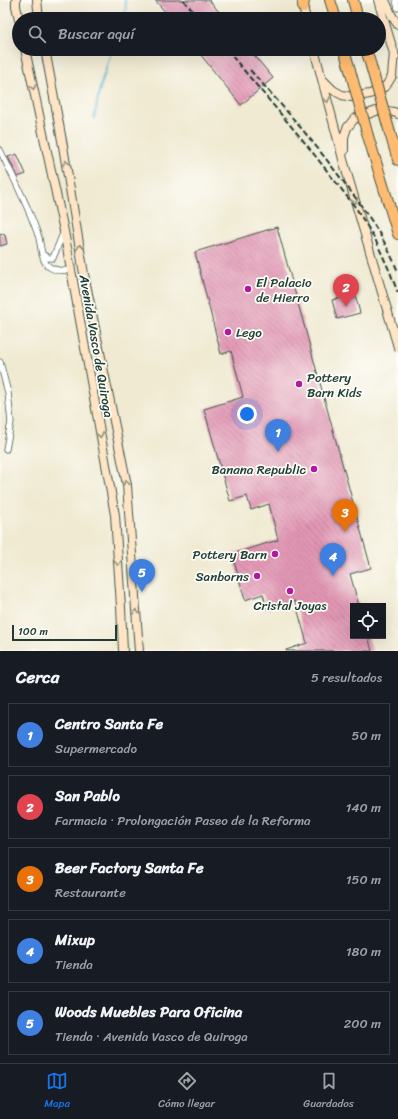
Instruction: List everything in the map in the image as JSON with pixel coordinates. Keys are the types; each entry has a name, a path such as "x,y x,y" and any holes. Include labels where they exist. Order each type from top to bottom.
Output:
{"highway":[{"path":"330,0 334,12"},
{"path":"353,0 356,12"},
{"path":"346,56 368,136 398,234"},
{"path":"368,56 398,160"}],"main road":[{"path":"37,0 38,12"},
{"path":"378,0 382,12"},
{"path":"386,0 392,16 398,25"},
{"path":"15,2 17,12"},
{"path":"386,26 398,67"},
{"path":"321,79 333,90 342,95 352,97 370,94 386,86 392,76 394,52"},
{"name":"Avenida Vasco de Quiroga","path":"26,56 64,231 115,515 123,651"},
{"name":"Avenida Vasco de Quiroga","path":"46,56 84,274 126,485 139,651"},
{"path":"316,56 344,163 398,347"},
{"path":"344,163 344,137 347,128 354,119 379,110 398,114"}],"street":[{"path":"396,0 398,8"},
{"path":"0,150 23,196 39,239 46,264 53,269 62,271 71,270"},
{"path":"42,254 48,258 53,258 64,231"},
{"path":"0,362 8,394 11,422 6,449"}],"building":[{"path":"155,0 209,0 219,12 165,12"},
{"path":"202,56 255,56 273,78 241,105"},
{"path":"17,154 26,174 18,177 8,157"},
{"path":"277,227 371,568 350,574 358,603 350,603 350,639 369,639 372,651 286,651 307,643 295,601 267,609 263,594 245,600 232,554 278,540 269,504 251,510 247,496 230,501 204,409 243,397 231,351 221,354 195,252"},
{"path":"0,233 5,235 7,244 0,246"},
{"path":"355,294 360,313 337,319 332,300"}],"waterway":[{"path":"125,0 125,12"},
{"path":"94,119 100,88 110,56"}],"railway":[{"path":"183,0 194,12"},
{"path":"232,56 306,144 356,208 375,239 398,293"},
{"path":"250,70 305,133 354,196 379,232 398,272"}],"place":[{"name":"El Palacio de Hierro","path":"248,289"},
{"name":"San Pablo","path":"346,307"},
{"name":"Lego","path":"228,332"},
{"name":"Pottery Barn Kids","path":"299,384"},
{"name":"Centro Santa Fe","path":"278,452"},
{"name":"Banana Republic","path":"314,469"},
{"name":"Beer Factory Santa Fe","path":"345,532"},
{"name":"Pottery Barn","path":"275,554"},
{"name":"Sanborns","path":"257,576"},
{"name":"Mixup","path":"333,576"},
{"name":"Cristal Joyas","path":"290,591"},
{"name":"Woods Muebles Para Oficina","path":"142,592"}]}
